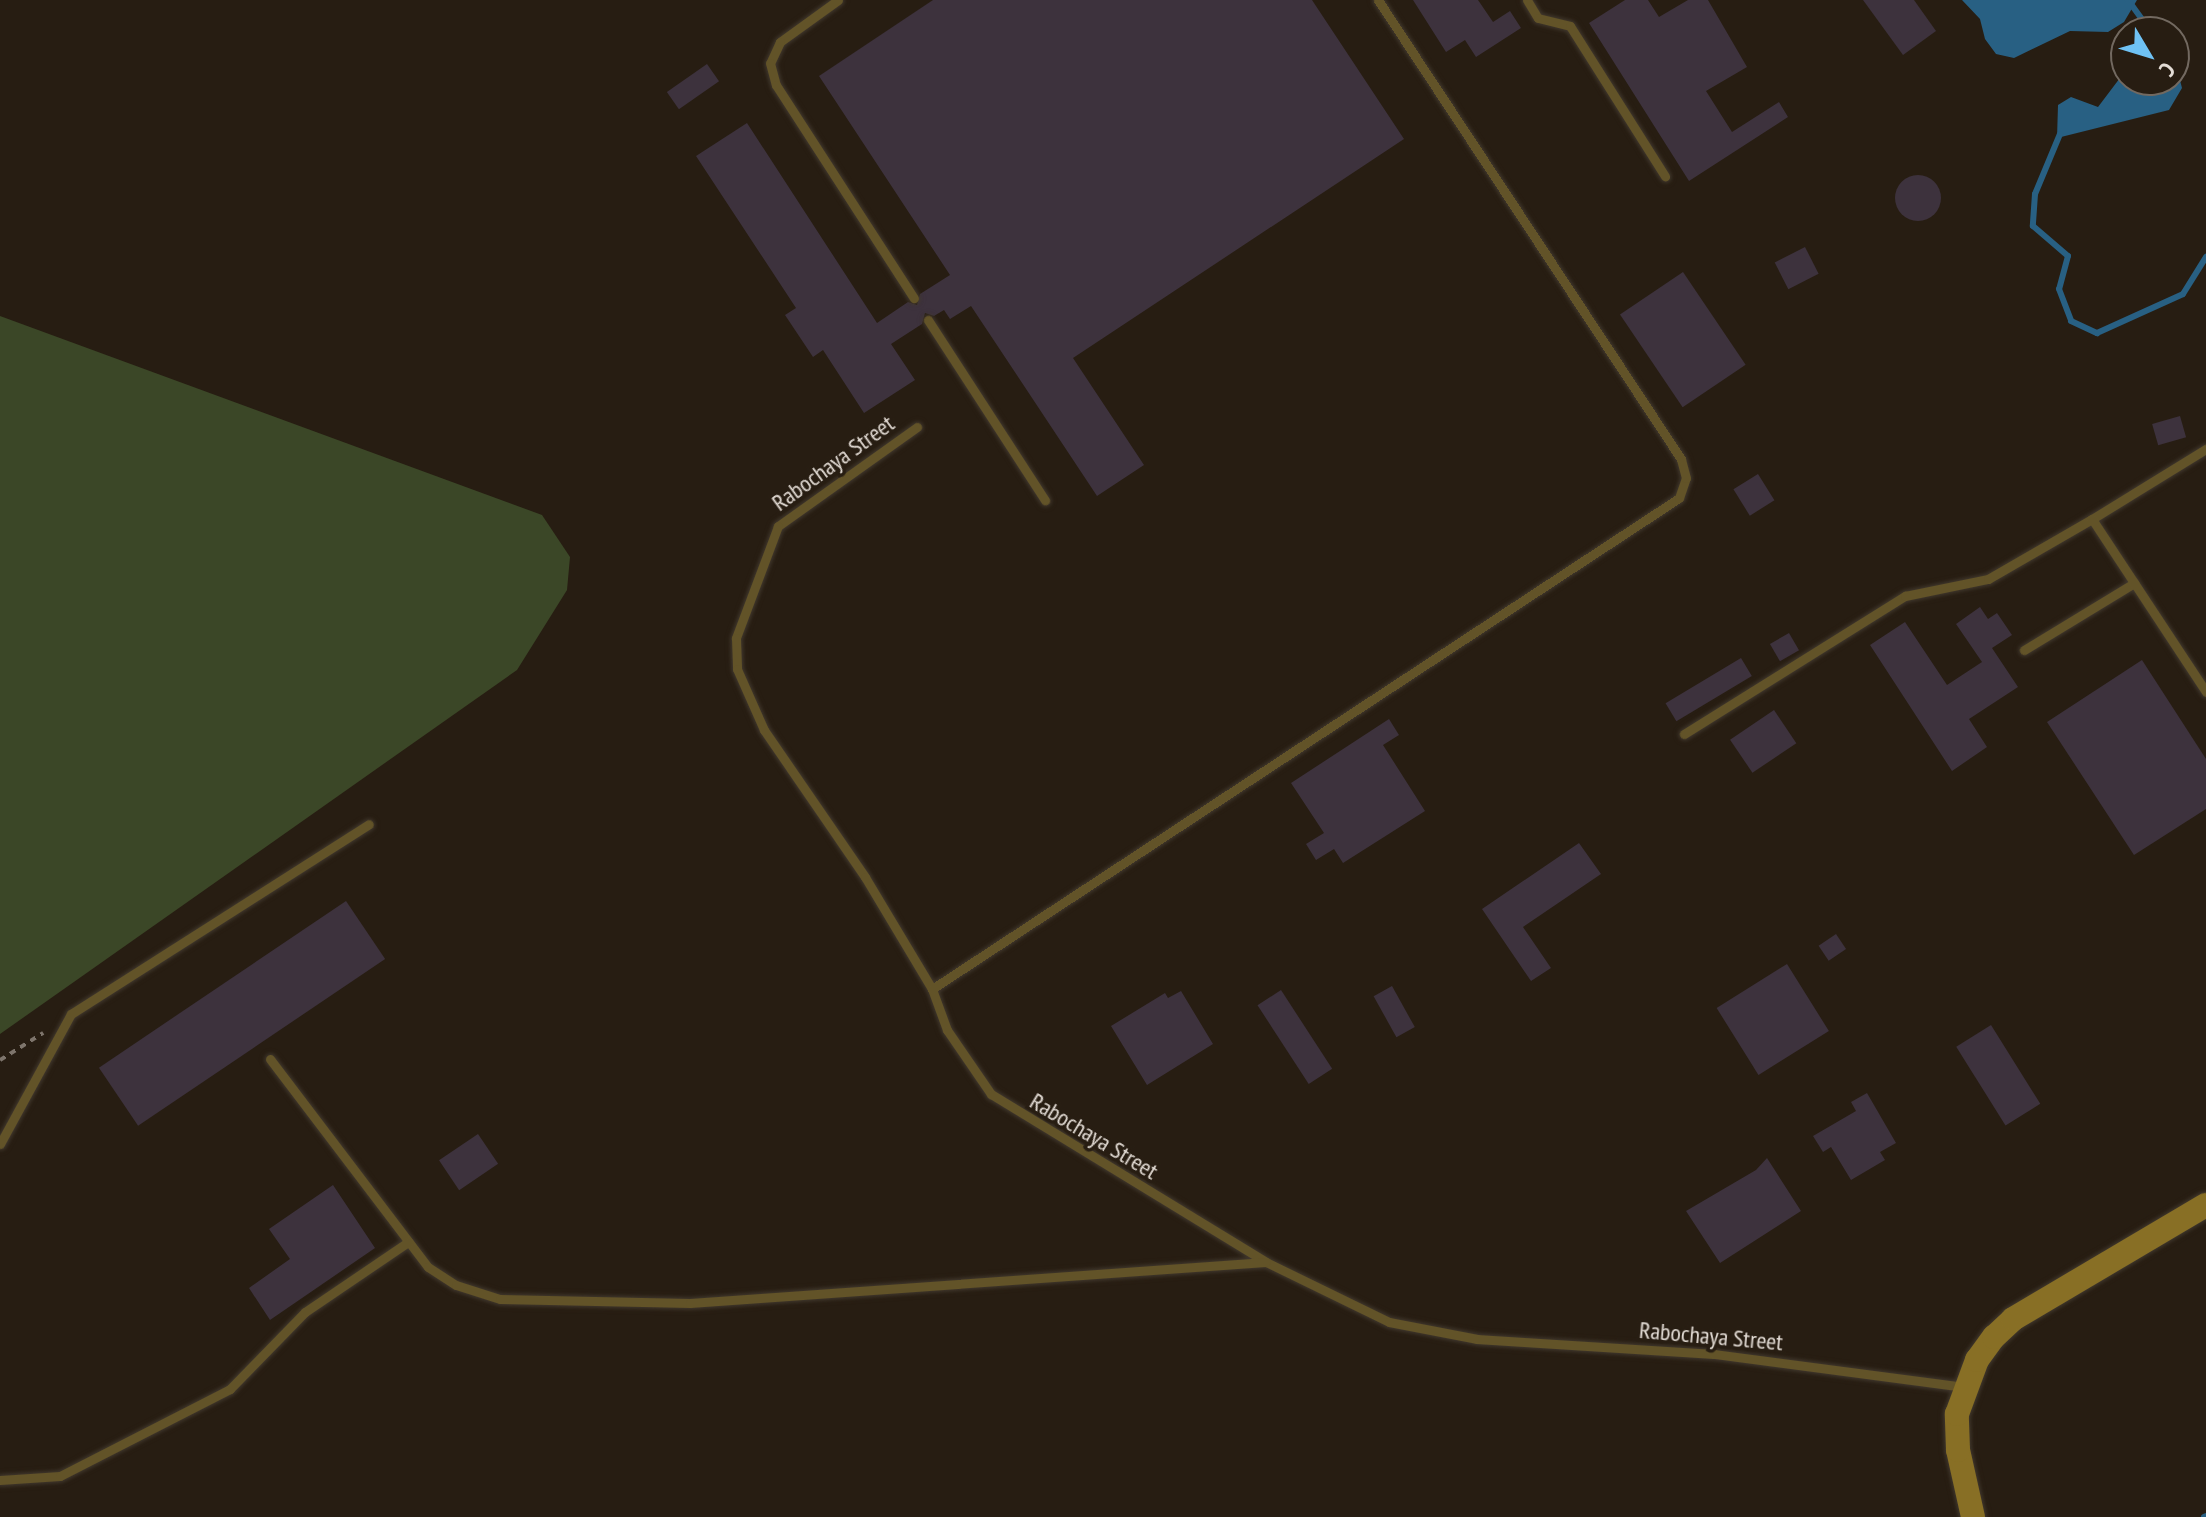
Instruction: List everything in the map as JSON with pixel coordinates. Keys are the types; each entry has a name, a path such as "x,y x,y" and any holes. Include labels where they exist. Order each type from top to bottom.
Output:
{"street":[{"path":"1973,1517 1958,1450 1957,1414 1964,1387 1977,1360 2013,1319 2206,1205"}],"lane":[{"path":"838,0 780,42 770,63 776,85 914,298"},
{"path":"932,989 1679,498 1686,478 1681,459 1378,0"},
{"path":"1527,0 1538,18 1570,26 1665,176"},
{"path":"928,320 1045,500"},
{"name":"Rabochaya Street","path":"917,427 778,526 736,638 737,669 748,702 865,877 932,989 947,1030 991,1094 1266,1262 1389,1322 1429,1332 1728,1355 1964,1387"},
{"path":"1684,734 1905,596 1988,579 2206,449"},
{"path":"2092,519 2206,692"},
{"path":"2024,650 2134,583"},
{"path":"0,1144 71,1014 369,824"},
{"path":"270,1059 428,1267 456,1285 500,1299 690,1303 1266,1262"},
{"path":"0,1480 60,1476 230,1389 305,1312 408,1242"}],"path":[{"path":"0,1060 71,1014"}],"green space":[{"path":"0,316 542,515 570,557 567,590 517,670 0,1034"}],"water":[{"path":"1962,0 2137,0 2128,16 2110,16 2108,32 2070,31 2014,58 1996,54 1985,39 1980,19"},
{"path":"2110,91 2110,96 2177,96 2169,110 2057,138 2058,105 2071,97 2098,107"}],"building":[{"path":"933,0 1312,0 1404,139 1073,358 1144,465 1097,496 971,306 950,319 944,310 934,316 925,313 922,324 891,344 915,380 864,413 823,350 813,357 785,315 796,308 696,156 747,123 877,323 908,302 917,305 920,294 950,275 819,76"},
{"path":"1413,0 1478,0 1493,22 1510,11 1521,28 1476,57 1465,40 1446,52"},
{"path":"1625,0 1648,0 1659,17 1688,0 1708,0 1747,67 1706,91 1732,132 1779,102 1788,117 1689,181 1589,23"},
{"path":"1863,0 1914,0 1936,31 1903,55"},
{"path":"707,64 719,81 679,109 667,92"},
{"path":"1918,175 1934,182 1941,198 1934,214 1918,221 1902,214 1895,198 1902,182"},
{"path":"1805,247 1819,274 1788,289 1775,262"},
{"path":"1683,272 1746,365 1683,407 1620,314"},
{"path":"2180,416 2186,437 2158,445 2152,424"},
{"path":"1758,474 1774,500 1750,516 1733,489"},
{"path":"1980,607 1988,619 1997,613 2012,635 1992,648 2018,687 1969,719 1987,747 1952,771 1870,645 1905,622 1947,685 1982,662 1956,624"},
{"path":"1789,633 1799,650 1780,661 1770,644"},
{"path":"1741,658 1752,676 1676,721 1666,703"},
{"path":"2142,660 2206,759 2206,809 2134,855 2047,722"},
{"path":"1774,710 1796,743 1752,773 1730,740"},
{"path":"1389,719 1399,735 1383,745 1425,811 1343,863 1334,849 1316,860 1306,844 1324,833 1291,783"},
{"path":"1579,843 1601,874 1523,927 1551,968 1531,981 1482,909"},
{"path":"346,901 385,959 138,1126 99,1068"},
{"path":"1836,934 1846,949 1829,961 1819,946"},
{"path":"1787,964 1829,1031 1758,1075 1717,1008"},
{"path":"1392,986 1415,1027 1396,1037 1374,996"},
{"path":"1281,990 1332,1069 1309,1084 1258,1005"},
{"path":"1181,991 1213,1044 1147,1085 1111,1026 1165,993 1168,998"},
{"path":"1991,1025 2040,1104 2006,1126 1956,1047"},
{"path":"1867,1093 1896,1143 1880,1152 1885,1160 1851,1180 1831,1147 1823,1152 1813,1136 1856,1111 1851,1102"},
{"path":"478,1134 498,1164 459,1190 439,1160"},
{"path":"1767,1158 1801,1211 1720,1263 1686,1211 1756,1170"},
{"path":"333,1185 375,1248 270,1320 249,1288 290,1259 269,1229"}],"waterway":[{"path":"2128,0 2140,16"},
{"path":"2060,134 2035,194 2033,226 2068,256 2059,289 2071,321 2097,333 2183,294 2206,257"}]}
